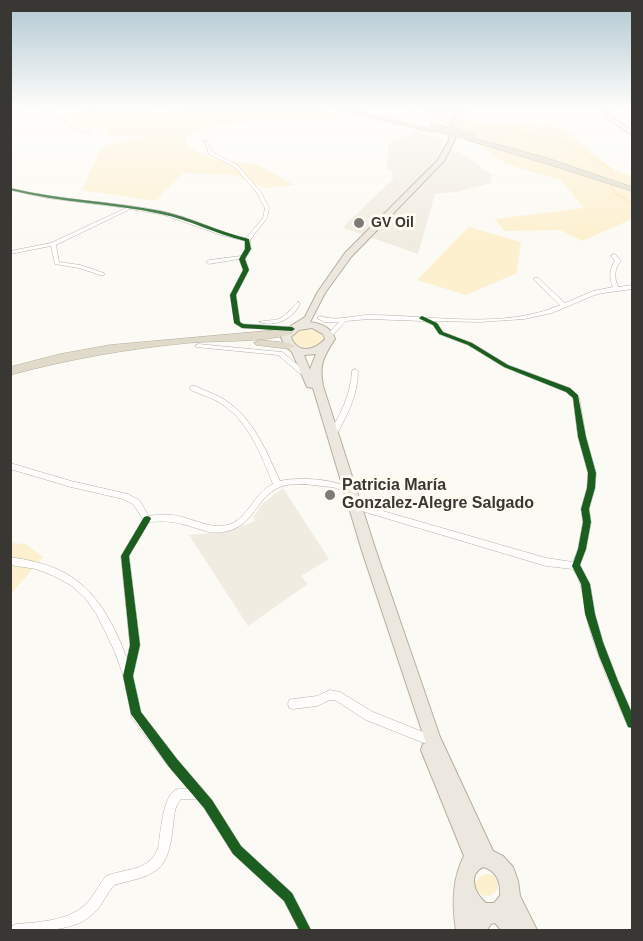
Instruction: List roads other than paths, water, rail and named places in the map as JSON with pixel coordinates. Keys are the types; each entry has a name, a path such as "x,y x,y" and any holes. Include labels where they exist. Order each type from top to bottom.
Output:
{"highway":[{"path":"517,152 633,189"},
{"path":"520,152 633,183"},
{"path":"10,371 86,352 293,330"},
{"path":"168,342 267,343 293,348"}],"main road":[{"path":"446,152 441,161 358,244 321,293 309,319 286,337 309,377 340,484 424,738 446,795 454,827 477,860 501,866 506,873 511,890 493,914"},
{"path":"330,281 323,327 329,342 323,348 315,369 326,416 360,510 433,740 477,860"},
{"path":"293,330 309,325 323,327"},
{"path":"293,348 308,352 323,348"},
{"path":"466,930 463,876 477,860"},
{"path":"465,893 470,902 527,930"},
{"path":"493,914 512,930"}],"street":[{"path":"210,152 237,166 259,193 267,208 265,218 247,240 248,249 243,257 246,270 233,295 236,321 242,326 269,332"},
{"path":"10,189 50,198 153,210 182,217 247,240"},
{"path":"10,253 53,244 129,209"},
{"path":"53,244 57,263 102,274"},
{"path":"614,256 618,261 614,267 613,279 616,288"},
{"path":"209,262 243,257"},
{"path":"536,279 565,306"},
{"path":"323,327 329,322 351,317 464,320 521,317 545,313 585,296 616,288 633,287"},
{"path":"236,321 281,322 288,318 298,304"},
{"path":"323,327 339,324 351,317"},
{"path":"422,318 435,324 441,333 470,344 506,366 568,390 576,397 582,437 592,473 591,488 585,509 587,522 576,566"},
{"path":"323,327 337,320"},
{"path":"198,346 280,353 294,364 296,370 309,377"},
{"path":"332,435 355,381 355,371"},
{"path":"193,388 227,404 248,425 255,434 277,484"},
{"path":"326,416 333,419 342,416"},
{"path":"10,466 71,484 124,495 135,502 147,519"},
{"path":"147,519 175,519 210,530 234,527 248,518 269,490 277,484 293,482 340,484"},
{"path":"360,510 546,562 576,566 585,577 590,614 622,701 633,723"},
{"path":"128,676 135,645 125,556 147,519"},
{"path":"10,561 50,568 63,575 91,599 103,613 112,629 128,676 136,714 208,804 237,850 288,897 305,930"},
{"path":"293,704 317,701 330,695 336,695 370,716 424,738"},
{"path":"16,930 59,923 76,917 90,909 110,880 135,876 154,866 161,857 166,841 174,797 178,794 200,795"}],"waterway":[{"path":"581,152 611,169 611,173"},
{"path":"610,184 616,194 632,203"}],"place":[{"name":"GV Oil","path":"359,223"},
{"name":"Patricia María Gonzalez-Alegre Salgado","path":"330,495"}]}
